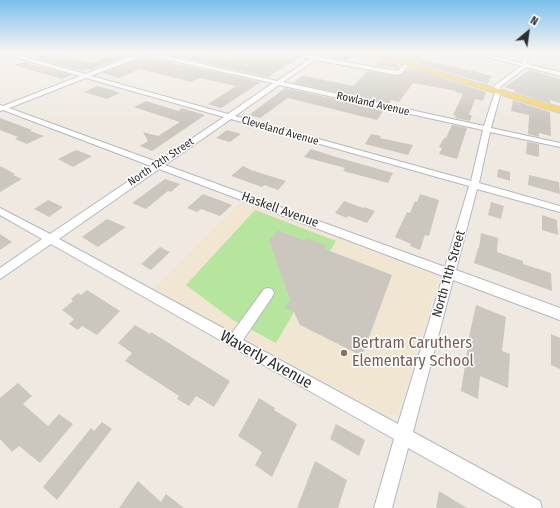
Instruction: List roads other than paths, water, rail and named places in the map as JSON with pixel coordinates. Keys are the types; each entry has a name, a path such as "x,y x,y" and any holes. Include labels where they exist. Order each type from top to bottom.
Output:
{"main road":[{"path":"445,76 560,110"}],"street":[{"path":"1,108 86,76"},
{"name":"Cleveland Avenue","path":"86,76 560,209"},
{"name":"Rowland Avenue","path":"246,76 560,145"},
{"name":"North 12th Street","path":"0,274 288,76"},
{"name":"North 11th Street","path":"384,508 474,185 487,129 498,92 497,86 510,76"},
{"name":"Haskell Avenue","path":"1,108 158,164 560,314"},
{"name":"Waverly Avenue","path":"0,211 533,508"},
{"path":"234,342 268,293"}],"place":[{"name":"Bertram Caruthers Elementary School","path":"344,353"}]}
